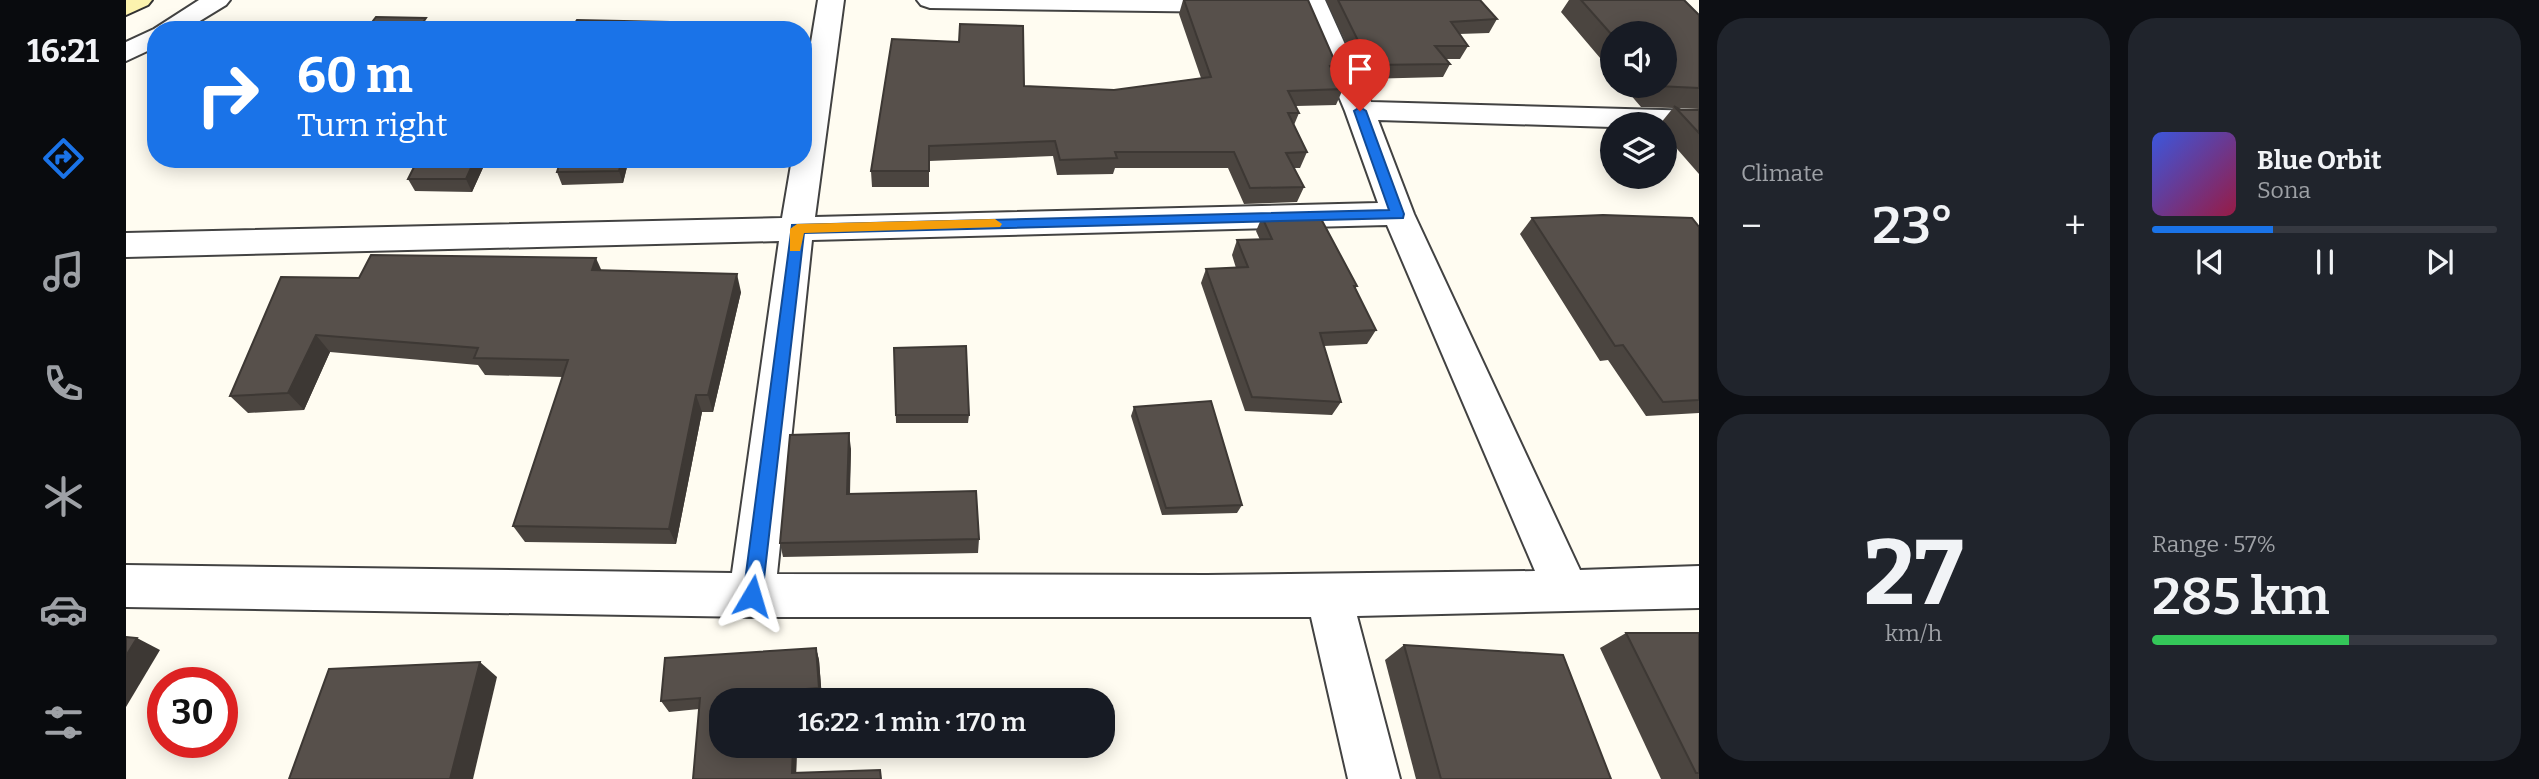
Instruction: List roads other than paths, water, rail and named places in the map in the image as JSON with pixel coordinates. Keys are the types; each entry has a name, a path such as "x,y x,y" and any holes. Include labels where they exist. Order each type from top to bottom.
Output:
{"main road":[{"path":"126,6 139,0"}],"street":[{"path":"181,21 217,0"},
{"path":"812,128 831,0"},
{"path":"930,0 1313,2 1360,111 1398,214 1567,593"},
{"path":"126,53 147,41"},
{"path":"1360,111 1699,120"},
{"path":"752,596 806,168"},
{"path":"126,245 1398,214"},
{"path":"126,586 752,596 1329,597 1567,593 1699,587"},
{"path":"1329,597 1374,779"}]}
